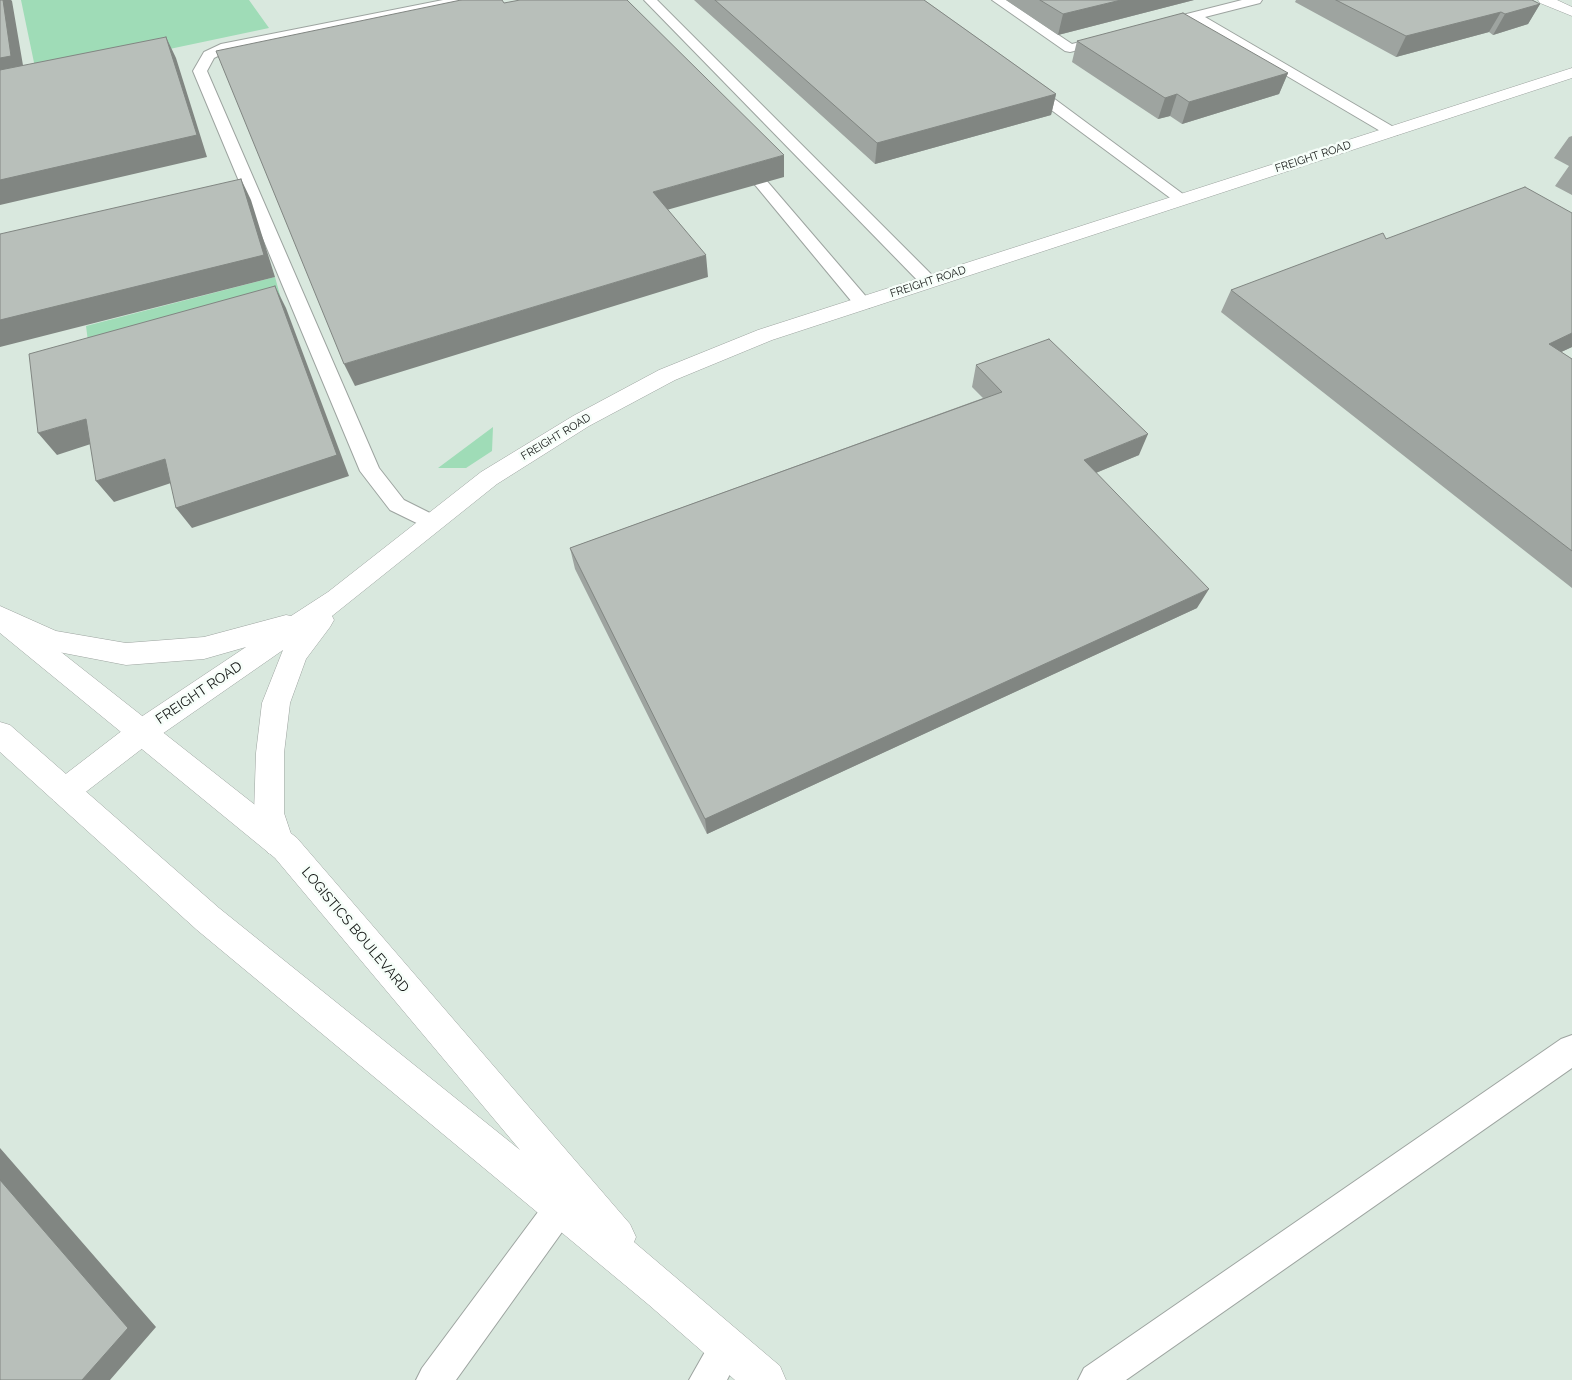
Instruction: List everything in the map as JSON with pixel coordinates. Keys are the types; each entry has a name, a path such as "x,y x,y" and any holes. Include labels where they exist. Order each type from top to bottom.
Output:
{"street":[{"path":"1545,0 1572,12"},
{"name":"FREIGHT ROAD","path":"64,792 142,732 337,599 489,478 581,421 667,375 766,336 1572,73"},
{"name":"FREIGHT ROAD","path":"0,617 52,641 126,654 204,648 285,625 337,599"},
{"name":"FREIGHT ROAD","path":"279,843 268,813 270,753 276,703 294,654 337,599"},
{"name":"LOGISTICS BOULEVARD","path":"0,617 292,855 568,1197 663,1291 766,1380"},
{"name":"LOGISTICS BOULEVARD","path":"0,734 208,919 568,1197"}],"lane":[{"path":"433,523 397,505 370,471 200,71 209,55 226,47 461,0"},
{"path":"650,0 929,282"},
{"path":"998,0 1070,48 1117,36"},
{"path":"1146,28 1256,0"},
{"path":"1194,16 1392,132"},
{"path":"1015,76 1182,200"},
{"path":"761,183 863,304"},
{"path":"1096,1380 1572,1050"},
{"path":"434,1380 568,1197"},
{"path":"707,1380 727,1346"}],"shaded area":[{"path":"0,0 1572,0 1572,1380 0,1380"}],"green space":[{"path":"21,0 249,0 269,28 37,77"},
{"path":"275,277 283,306 90,357 86,326"},
{"path":"493,427 492,451 466,468 438,468"}],"building":[{"path":"0,0 3,0 11,56 0,58"},
{"path":"461,0 502,0 504,3 520,0 627,0 784,155 653,192 706,255 344,364 216,51"},
{"path":"715,0 924,0 1056,94 877,143"},
{"path":"1040,0 1121,0 1063,14"},
{"path":"1336,0 1532,0 1540,4 1505,14 1501,12 1406,36"},
{"path":"1183,13 1288,73 1189,102 1177,94 1165,98 1077,41"},
{"path":"166,37 197,135 0,180 0,70"},
{"path":"241,179 264,255 0,320 0,234"},
{"path":"1525,187 1572,213 1572,333 1549,344 1572,359 1572,551 1231,290 1383,233 1386,239"},
{"path":"275,286 337,455 176,508 165,459 96,481 86,419 38,433 29,354"},
{"path":"1049,339 1148,434 1084,460 1209,589 705,819 570,548 1002,392 976,365"},
{"path":"0,1180 128,1328 82,1380 0,1380"}]}
